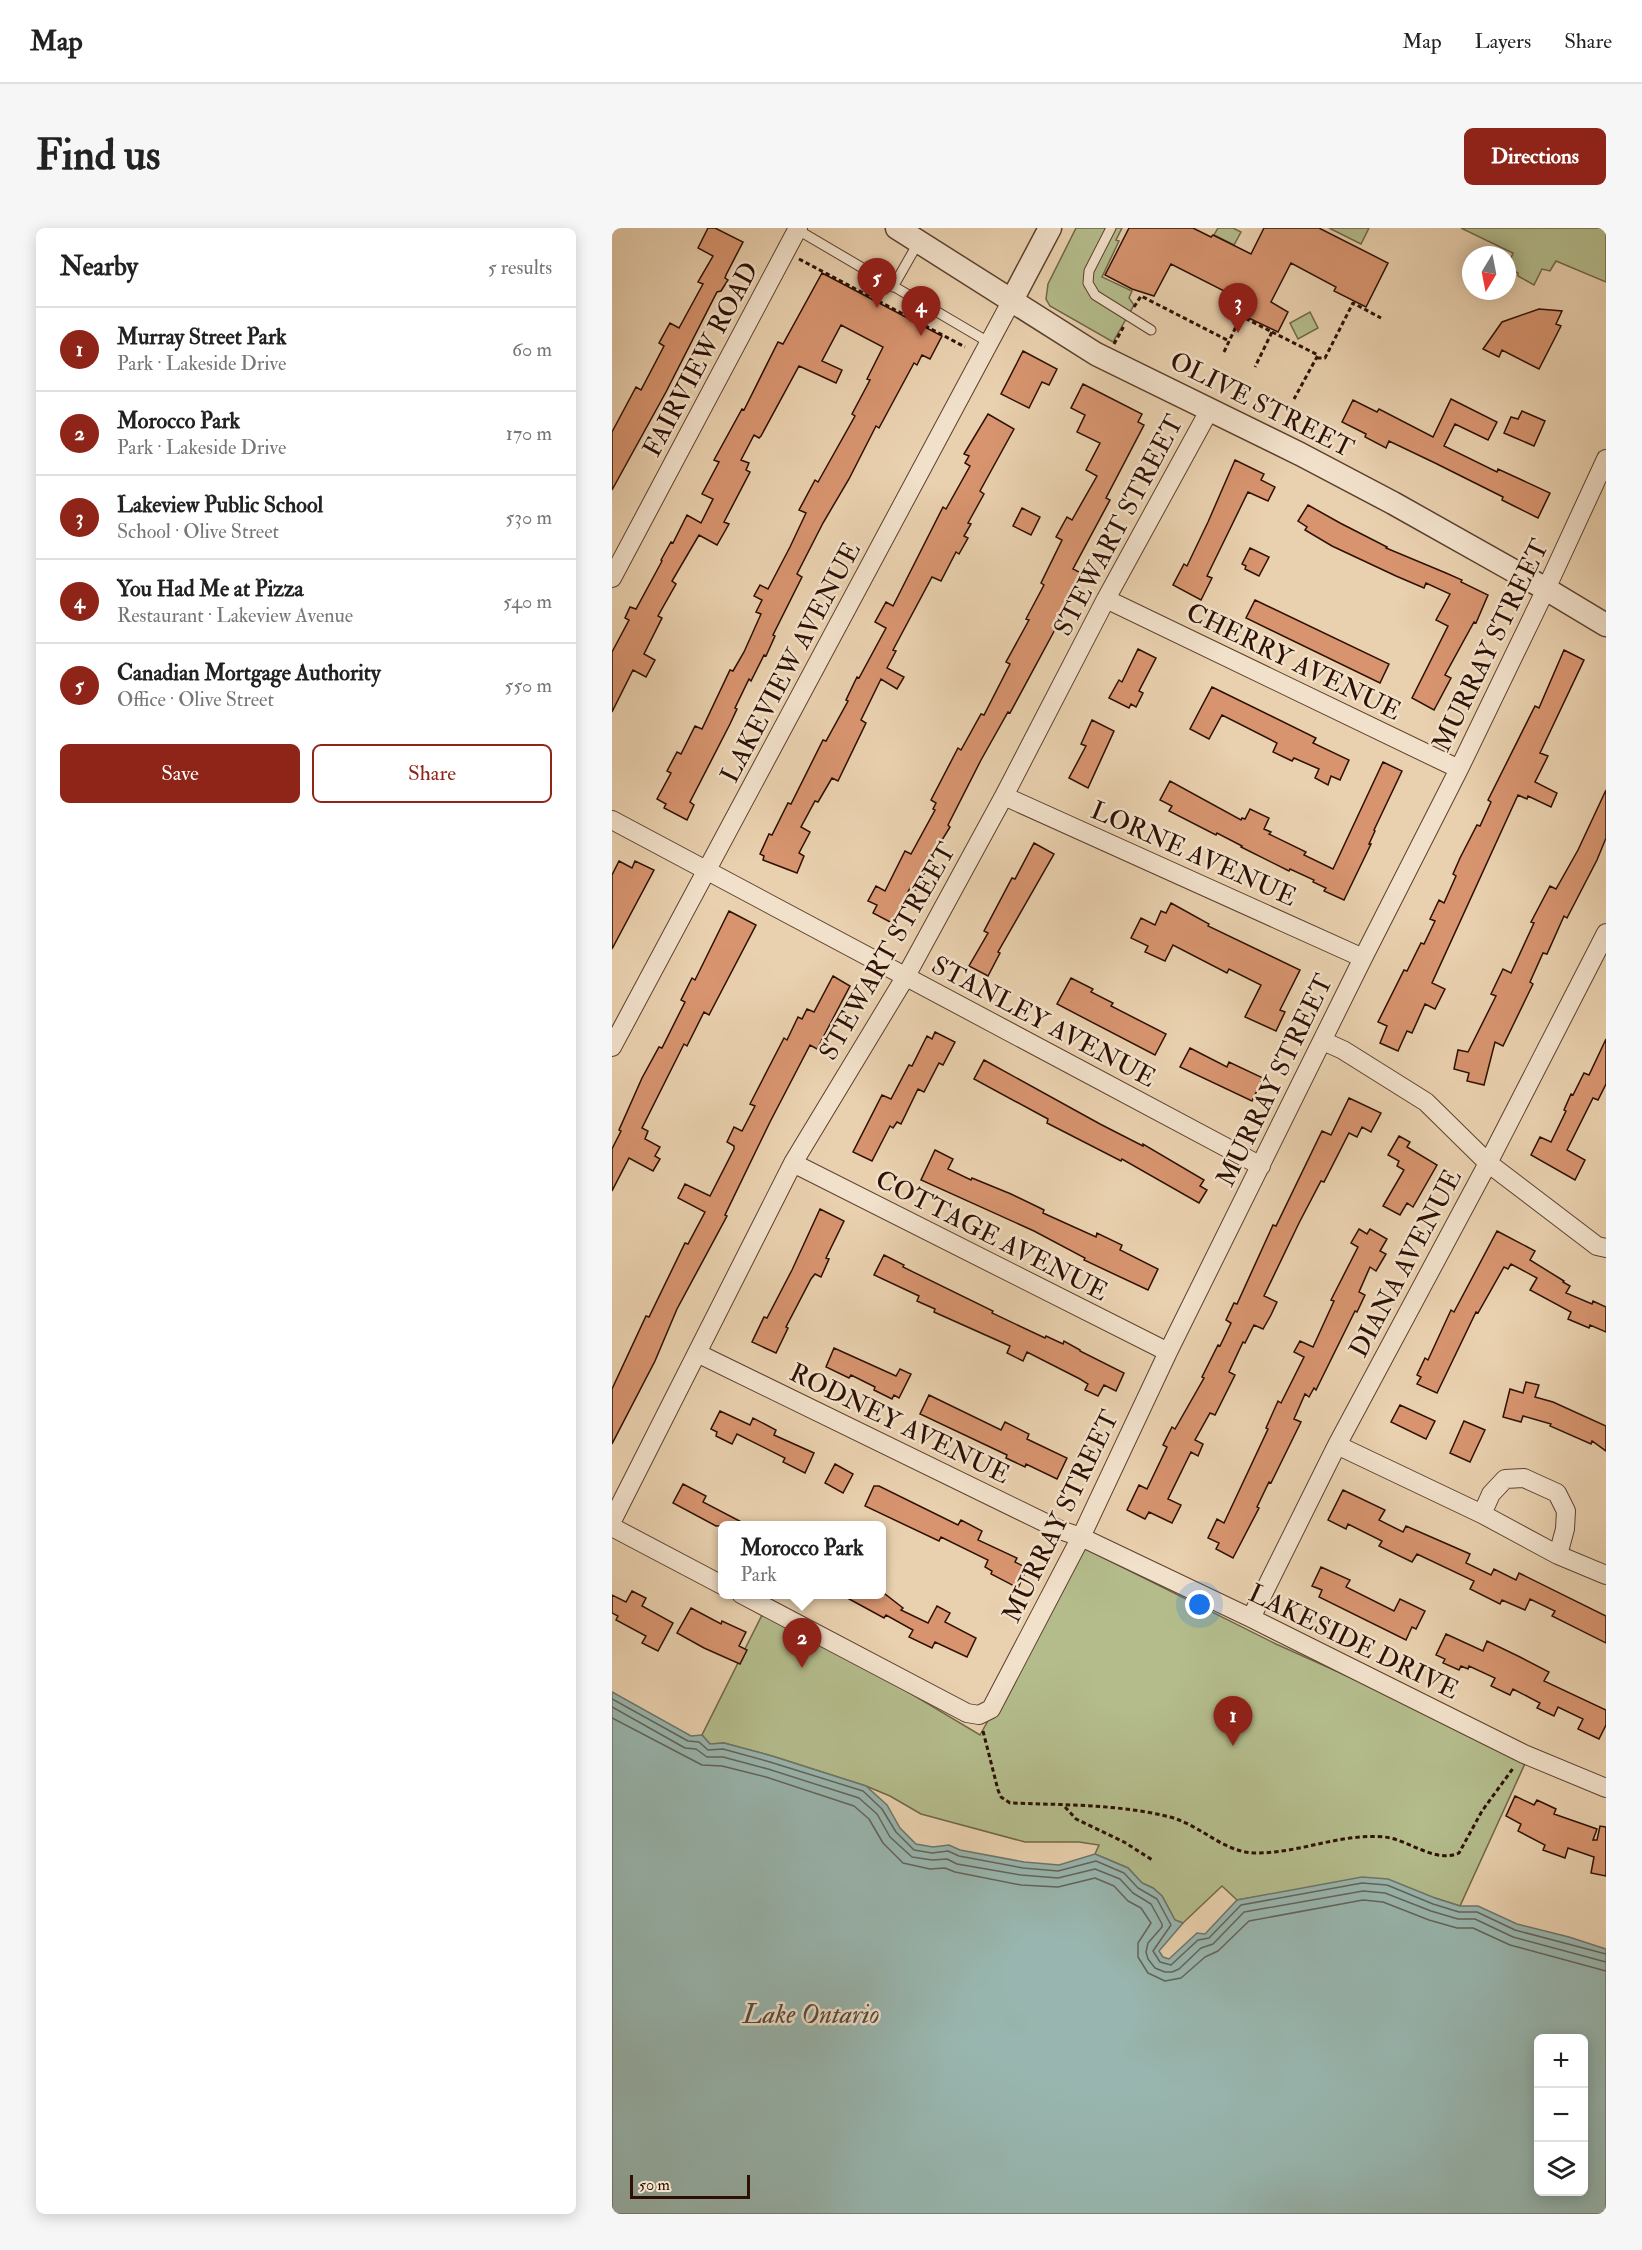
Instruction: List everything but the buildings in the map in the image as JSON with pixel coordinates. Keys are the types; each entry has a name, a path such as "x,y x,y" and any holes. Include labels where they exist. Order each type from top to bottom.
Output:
{"street":[{"name":"OLIVE STREET","path":"897,228 1096,354 1207,400 1546,589 1606,625"},
{"path":"1012,300 1050,228"},
{"name":"FAIRVIEW ROAD","path":"612,578 798,229"},
{"name":"LAKEVIEW AVENUE","path":"612,1047 1012,300"},
{"name":"STEWART STREET","path":"612,1521 793,1163 906,976 1004,796 1207,400"},
{"name":"MURRAY STREET","path":"979,1715 991,1709 1081,1537 1168,1353 1459,768 1606,459"},
{"name":"CHERRY AVENUE","path":"1106,599 1459,768"},
{"name":"LORNE AVENUE","path":"1004,796 1363,958"},
{"name":"STANLEY AVENUE","path":"612,820 708,869 1261,1166"},
{"name":"DIANA AVENUE","path":"1251,1618 1337,1445 1488,1163 1606,933"},
{"path":"1323,1041 1343,1050 1426,1102 1488,1163 1597,1246 1606,1248"},
{"name":"COTTAGE AVENUE","path":"793,1163 1168,1353"},
{"name":"RODNEY AVENUE","path":"697,1353 1060,1530 1081,1537"},
{"path":"1337,1445 1482,1514 1558,1555 1606,1575"},
{"path":"1482,1514 1491,1494 1505,1479 1524,1478 1557,1493 1566,1512 1565,1529 1558,1555"},
{"path":"612,1527 718,1582"},
{"name":"LAKESIDE DRIVE","path":"1081,1537 1251,1618 1524,1754 1606,1788"},
{"path":"750,1599 967,1713 979,1715"}],"lane":[{"path":"1111,228 1089,271 1088,284 1095,295 1151,330"},
{"path":"798,229 990,343"},
{"path":"893,287 918,243"}],"path":[{"path":"797,258 964,346"},
{"path":"1114,345 1140,296 1229,341"},
{"path":"1317,358 1325,358 1353,303 1381,318"},
{"path":"1224,352 1241,316 1318,355 1294,399"},
{"path":"1255,367 1272,332"},
{"path":"1207,400 1214,371"},
{"path":"1234,406 1245,386"},
{"path":"979,1715 1001,1797 1010,1803 1142,1811 1198,1827 1225,1847 1257,1853 1373,1836 1388,1838 1446,1856 1459,1853 1482,1811 1524,1754"},
{"path":"1063,1806 1077,1819 1124,1842 1154,1861"}],"green space":[{"path":"1076,228 1122,228 1116,240 1119,241 1102,277 1132,291 1129,298 1134,305 1113,342 1050,306 1046,299 1048,284"},
{"path":"1218,228 1233,228 1241,232 1234,245 1214,235"},
{"path":"1329,228 1369,228 1361,244"},
{"path":"1461,228 1606,228 1606,282 1556,261 1550,271 1542,269 1534,285 1518,276 1516,272 1516,246 1498,246"},
{"path":"1310,312 1318,328 1298,339 1290,323"},
{"path":"1084,1548 1276,1644 1528,1757 1460,1906 1435,1898 1281,1893 1237,1900 1222,1886 1183,1923 1175,1920 1162,1896 1153,1888 1142,1883 1128,1868 1095,1854 1099,1845 1079,1842 1025,1842 921,1814 890,1796 866,1786 724,1743 710,1744 702,1735 766,1607 980,1735"}],"water":[{"name":"Lake Ontario","path":"612,1692 691,1736 702,1735 710,1744 724,1743 866,1786 887,1805 900,1828 916,1844 933,1847 949,1845 960,1850 1024,1862 1059,1865 1095,1854 1128,1868 1142,1883 1153,1888 1162,1896 1175,1920 1183,1923 1159,1951 1163,1957 1169,1959 1197,1933 1205,1934 1237,1900 1362,1877 1388,1879 1435,1898 1460,1906 1478,1906 1517,1924 1606,1949 1606,2214 612,2214"}],"place":[{"name":"Canadian Mortgage Authority","path":"877,308"},
{"name":"Lakeview Public School","path":"1238,333"},
{"name":"You Had Me at Pizza","path":"921,336"},
{"name":"Morocco Park","path":"802,1668"},
{"name":"Murray Street Park","path":"1233,1746"}]}
